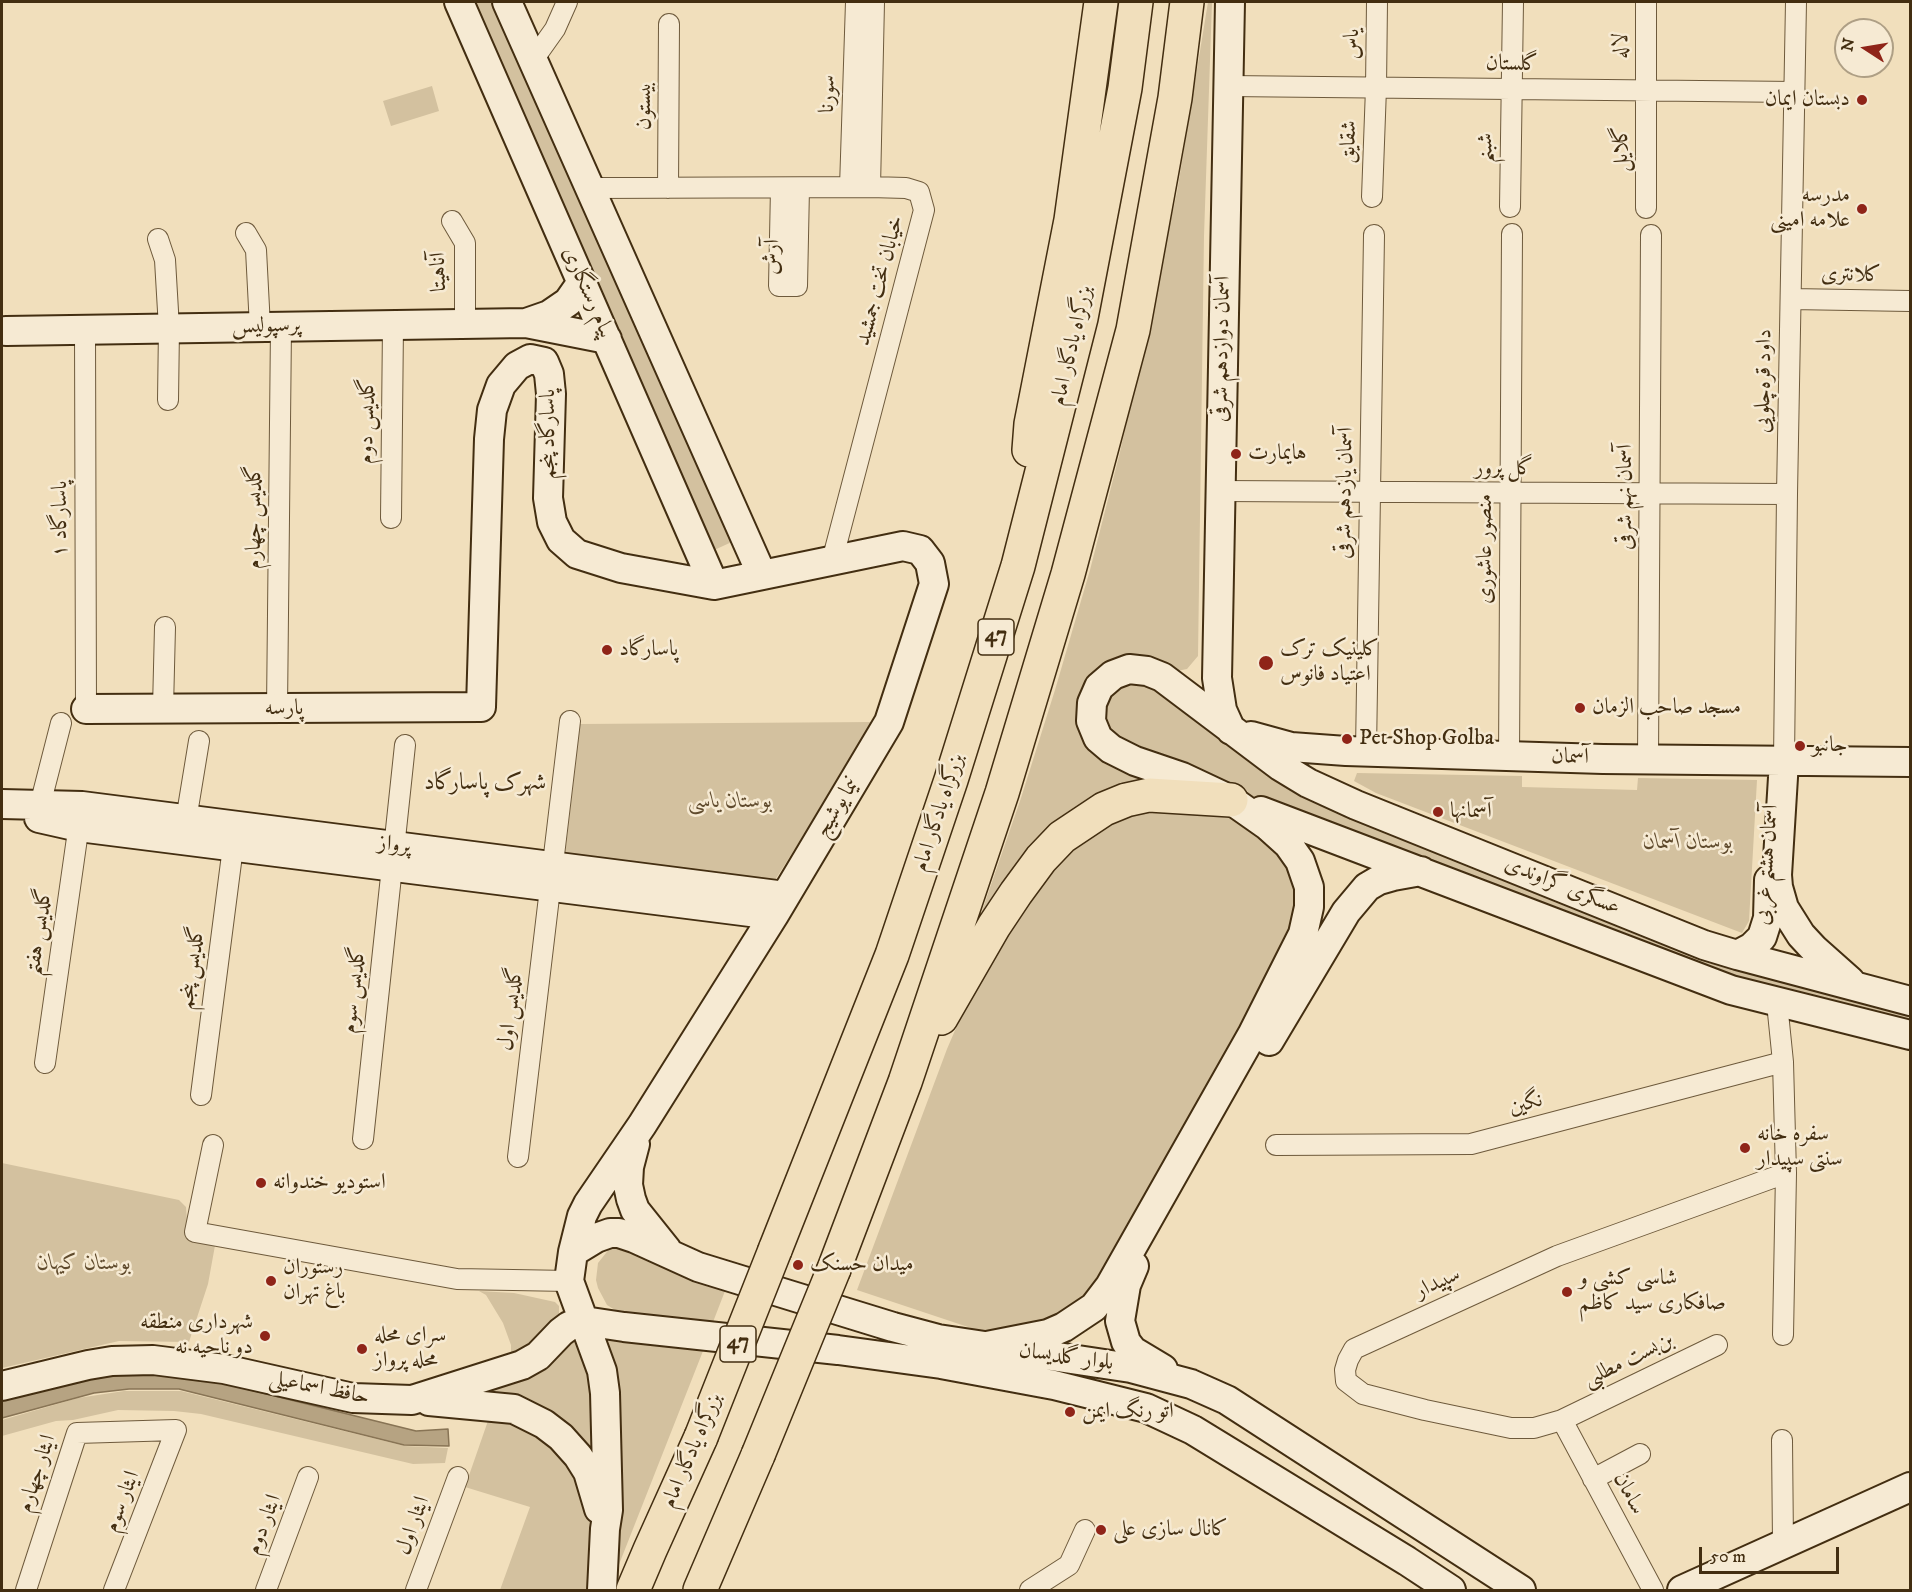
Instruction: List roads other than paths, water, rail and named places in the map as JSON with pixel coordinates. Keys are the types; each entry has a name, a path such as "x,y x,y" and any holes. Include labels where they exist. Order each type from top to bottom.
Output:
{"highway":[{"path":"1018,566 1031,424 1071,220 1101,2"},
{"name":"بزرگراه یادگار امام","path":"633,1590 701,1437 892,955 951,780 1018,566 1081,318 1125,88 1136,2"},
{"name":"47","path":"704,1584 834,1269 905,1082 1006,782 1068,574 1127,352 1175,98 1187,2"},
{"path":"905,1082 994,926 1041,859 1062,837 1104,809 1126,800 1149,795 1231,800"}],"street":[{"name":"پیام رستگاری","path":"459,2 714,585"},
{"name":"پیام رستگاری","path":"507,2 762,575"},
{"path":"533,60 555,29 567,2"},
{"name":"سورنا","path":"856,2 860,187"},
{"name":"سورنا","path":"860,187 874,2"},
{"name":"آسمان دوازدهم شرقی","path":"1230,2 1218,610 1219,695 1222,710 1231,730"},
{"name":"یاس","path":"1377,2 1377,88"},
{"name":"شبنم","path":"1510,207 1513,2"},
{"name":"لاله","path":"1646,2 1646,90"},
{"name":"داود قره‌چلویی","path":"1780,761 1796,2"},
{"name":"بیستون","path":"669,24 669,188"},
{"name":"گلستان","path":"1228,86 1795,92"},
{"name":"شقایق","path":"1372,197 1377,88"},
{"name":"گلایل","path":"1646,90 1646,208"},
{"name":"خیابان تخت جمشید","path":"590,188 860,187 906,188 919,192 924,210 832,561"},
{"name":"آناهیتا","path":"452,221 465,243 465,324"},
{"name":"گلدیس چهارم","path":"246,233 256,250 270,327 278,709"},
{"name":"منصور عاشوری","path":"1509,757 1512,234"},
{"name":"آسمان یازدهم شرقی","path":"1366,751 1374,235"},
{"name":"آسمان نهم شرقی","path":"1648,760 1651,235"},
{"path":"158,239 165,260 169,328 168,400"},
{"name":"پرسپولیس","path":"526,323 549,315 568,302 582,282"},
{"name":"کلانتری","path":"1791,299 1911,301"},
{"name":"پرسپولیس","path":"6,331 526,323 607,339"},
{"name":"گلدیس دوم","path":"391,518 393,325"},
{"name":"پاسارگاد ۱","path":"84,330 86,708"},
{"name":"پاسارگاد پنجم","path":"481,707 489,439 492,410 501,385 517,366 530,359 544,362 549,374 548,498 552,522 561,540 577,555 621,568 714,585"},
{"name":"گل پرور","path":"1220,491 1787,494"},
{"name":"نیما یوشیج","path":"642,1125 780,906 889,722 934,584 930,563 920,550 903,546 832,561"},
{"path":"714,585 832,561"},
{"path":"987,1346 1047,1334 1064,1328 1094,1307 1110,1286 1252,1035 1303,934 1310,896 1309,886 1300,861 1288,844 1268,826 1231,800 1182,777 1135,761 1111,749 1098,738 1091,721 1092,703 1100,687 1113,675 1129,669 1181,678 1197,673 1206,660 1212,643 1218,610"},
{"path":"163,708 165,627"},
{"name":"عسگری گراوندی","path":"1147,671 1162,678 1280,766 1317,788 1356,806 1704,945 1737,956 1911,1001"},
{"name":"پارسه","path":"86,708 481,707"},
{"path":"551,877 570,721"},
{"path":"40,805 61,723"},
{"name":"آسمان","path":"1231,730 1290,747 1366,751 1648,760 1911,762"},
{"path":"186,820 198,741"},
{"path":"394,857 405,745"},
{"path":"1356,806 1341,793 1334,779 1334,773 1336,765 1344,758 1366,751"},
{"name":"آسمان هشتم غربی","path":"1737,956 1759,942 1767,918 1780,761"},
{"name":"آسمان هشتم غربی","path":"1780,761 1777,875 1784,908 1801,935 1814,950 1859,988"},
{"name":"عسگری گراوندی","path":"1231,800 1731,990 1911,1035"},
{"name":"پرواز","path":"2,807 40,805 80,817 186,820 394,857 780,906"},
{"name":"پرواز","path":"2,807 80,817 234,847 394,857"},
{"name":"گلدیس هفتم","path":"45,1063 80,817"},
{"name":"گلدیس پنجم","path":"201,1095 234,847"},
{"name":"گلدیس سوم","path":"363,1139 394,857"},
{"path":"1191,1384 1142,1358 1126,1342 1120,1321 1126,1285 1134,1267 1146,1241 1346,912 1367,887 1379,880 1421,871"},
{"name":"گلدیس اول","path":"518,1157 551,877"},
{"path":"1777,1003 1783,1062 1786,1173 1783,1335"},
{"name":"نگین","path":"1276,1145 1471,1144 1783,1062"},
{"path":"602,1590 608,1510 605,1393 602,1371 569,1281 573,1252 582,1216 588,1203 642,1125"},
{"path":"642,1125 632,1150 629,1167 628,1185 631,1199 635,1210 670,1255"},
{"path":"213,1145 195,1233 457,1280 569,1281"},
{"name":"سپیدار","path":"1562,1420 1534,1428 1511,1428 1425,1410 1364,1394 1346,1381 1345,1370 1354,1349 1557,1256 1786,1173"},
{"name":"بلوار گلدیسان","path":"573,1252 596,1238 610,1233 619,1233 698,1267 872,1322 938,1339 1121,1366 1191,1384 1227,1400 1520,1590"},
{"name":"بلوار گلدیسان","path":"584,1321 624,1328 838,1350 941,1364 1054,1385 1146,1408 1193,1430 1407,1561 1450,1590"},
{"name":"حافظ اسماعیلی","path":"2,1386 88,1365 112,1361 153,1360 224,1370 353,1398 412,1400 522,1365 538,1356 569,1326 584,1321"},
{"name":"بن‌بست مطلبی","path":"1562,1420 1717,1345"},
{"path":"412,1400 514,1409 544,1424 561,1437 578,1456 588,1472 605,1528"},
{"name":"سامان","path":"1562,1420 1653,1590"},
{"name":"ایثار چهارم","path":"26,1590 77,1433 176,1430"},
{"name":"ایثار سوم","path":"114,1590 176,1430"},
{"path":"1782,1440 1783,1544"},
{"path":"1593,1479 1640,1454"},
{"name":"ایثار دوم","path":"266,1590 308,1477"},
{"name":"ایثار اول","path":"416,1590 458,1477"},
{"path":"1682,1590 1911,1487"},
{"path":"1030,1590 1047,1581 1068,1565 1085,1530"}],"place":[{"name":"دبستان ایمان","path":"1862,100"},
{"name":"مدرسه علامه امینی","path":"1862,209"},
{"name":"هایمارت","path":"1236,454"},
{"name":"پاسارگاد","path":"607,650"},
{"name":"کلینیک ترک اعتیاد فانوس","path":"1266,663"},
{"name":"مسجد صاحب الزمان","path":"1580,708"},
{"name":"Pet Shop Golba","path":"1347,739"},
{"name":"جانبو","path":"1800,746"},
{"name":"آسمانها","path":"1438,812"},
{"name":"سفره خانه سنتی سپیدار","path":"1745,1148"},
{"name":"استودیو خندوانه","path":"261,1183"},
{"name":"میدان حسنک","path":"798,1265"},
{"name":"رستوران باغ تهران","path":"271,1281"},
{"name":"شاسی کشی و صافکاری سید کاظم","path":"1567,1292"},
{"name":"شهرداری منطقه دو ناحیه نه","path":"265,1336"},
{"name":"سرای محله محله پرواز","path":"362,1349"},
{"name":"اتو رنگ ایمن","path":"1070,1412"},
{"name":"کانال سازی علی","path":"1101,1530"}],"district":[{"name":"شهرک پاسارگاد","path":"485,784"}],"park label":[{"name":"بوستان یاسی","path":"730,802"},
{"name":"بوستان آسمان","path":"1688,843"},
{"name":"بوستان کیهان","path":"84,1264"}]}
